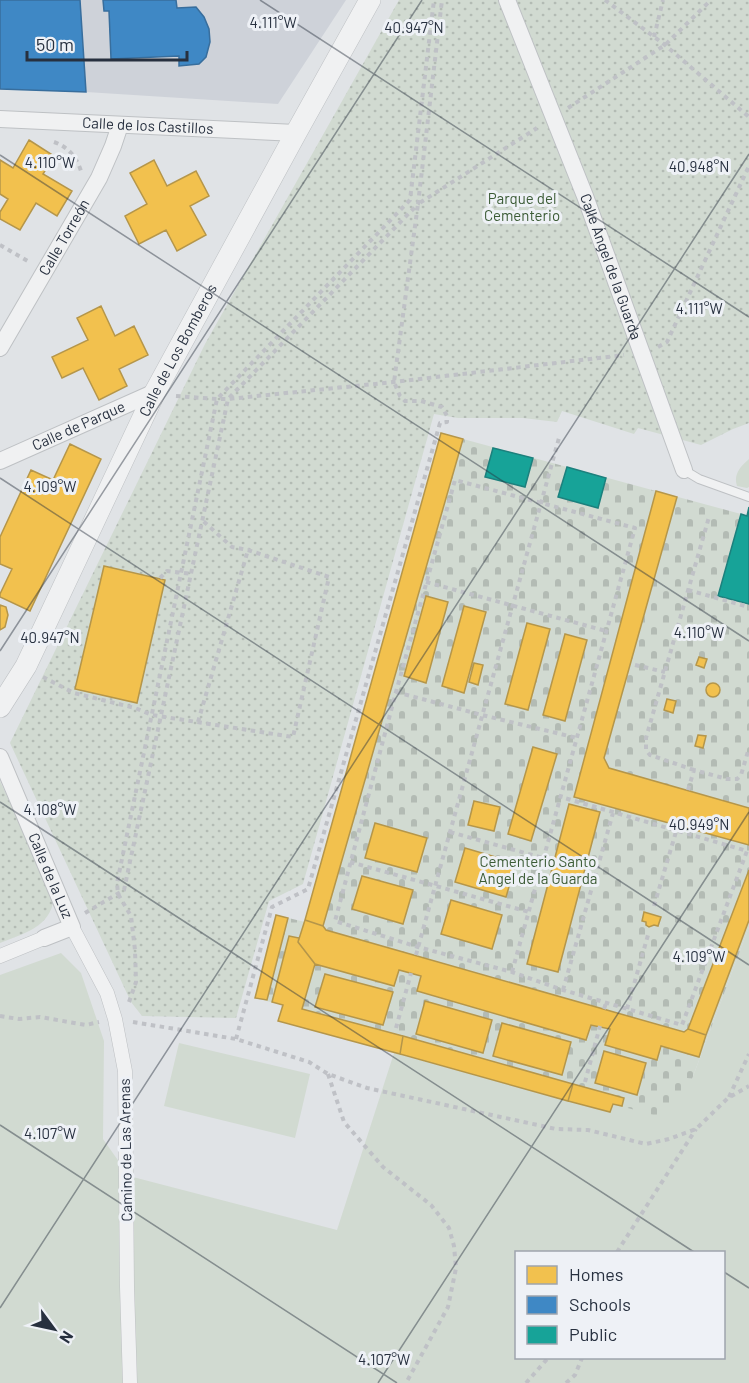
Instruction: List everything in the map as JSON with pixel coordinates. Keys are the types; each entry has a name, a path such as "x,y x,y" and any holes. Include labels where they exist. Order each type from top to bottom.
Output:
{"street":[{"name":"Calle de Los Bomberos","path":"0,707 26,666 296,133 370,0"},
{"name":"Calle Ángel de la Guarda","path":"507,0 585,196 684,470"},
{"name":"Calle de los Castillos","path":"0,118 296,133"},
{"name":"Calle Torreón","path":"0,348 99,178 120,125"},
{"name":"Calle de Parque","path":"0,461 164,394"},
{"name":"Calle de la Luz","path":"0,757 72,927"},
{"path":"0,956 72,927"},
{"name":"Camino de Las Arenas","path":"72,927 107,993 115,1019 125,1071 130,1383"}],"lane":[{"name":"Calle Ángel de la Guarda","path":"684,470 699,479 749,497"}],"path":[{"path":"115,1019 129,1001 136,982 131,916 118,894 117,884 217,399 410,200 434,0"},
{"path":"236,1039 273,907 308,890 440,423 447,422 447,416 442,407 421,401 405,401 400,396 394,382 442,0"},
{"path":"605,0 665,45 749,117"},
{"path":"654,37 663,0"},
{"path":"567,108 665,45 711,0"},
{"path":"72,927 78,918 124,890 228,399 418,204 537,128"},
{"path":"48,141 65,147 78,161 81,171"},
{"path":"652,350 667,342 749,166"},
{"path":"0,245 44,271"},
{"path":"164,394 228,399 618,356"},
{"path":"416,955 559,438"},
{"path":"512,972 635,528 455,480 335,921 418,947 512,972 562,990 682,1025 747,851 561,797"},
{"path":"709,517 646,738 646,750 650,756 693,770 727,779 737,779 741,775 749,748"},
{"path":"40,675 75,693 135,708 152,716 293,738 329,577 232,546 203,521"},
{"path":"198,722 248,550"},
{"path":"160,578 167,571 192,574"},
{"path":"426,582 606,631"},
{"path":"688,590 749,607"},
{"path":"635,665 665,672"},
{"path":"396,692 577,738"},
{"path":"688,790 693,770"},
{"path":"562,990 613,813"},
{"path":"654,906 678,825"},
{"path":"450,832 543,858"},
{"path":"351,862 528,912"},
{"path":"627,1009 648,935"},
{"path":"396,1028 411,973"},
{"path":"604,1009 606,1003"},
{"path":"0,1016 19,1019 40,1017 86,1024 115,1019 236,1039 309,1062 328,1074 367,1088 556,1129 588,1130 646,1144 696,1129"},
{"path":"585,1082 600,1026"},
{"path":"728,1098 749,1054"},
{"path":"328,1074 344,1122 383,1167 431,1205 448,1228 454,1246 456,1268 448,1307 406,1383"},
{"path":"618,1251 696,1129 728,1098 749,1086"},
{"path":"526,1383 547,1359"},
{"path":"566,1383 575,1375 582,1359"}],"shaded area":[{"path":"0,0 346,0 278,104 0,89"}],"green space":[{"name":"Parque del Cementerio","path":"399,0 749,0 749,423 701,445 638,428 634,434 562,411 557,422 523,418 458,418 434,414 303,884 269,901 236,1018 142,1016 131,1002 10,743 205,344"},
{"name":"Cementerio Santo Angel de la Guarda","path":"441,433 741,514 718,596 749,604 749,927 692,1079 687,1078 668,1119 613,1104 610,1112 278,1021 282,1005 255,998 276,915 305,922"},
{"path":"749,459 749,487 737,486 737,474"},
{"path":"0,781 54,898 52,908 41,923 27,932 0,943"},
{"path":"749,927 749,1383 0,1383 0,975 61,953 81,973 104,1041 103,1139 129,1176 337,1230 394,1053 609,1112 613,1104 687,1077 692,1079"},
{"path":"179,1043 310,1074 295,1138 164,1106"}],"building: Homes":[{"path":"29,140 54,156 43,174 72,191 57,216 36,203 20,230 0,219 0,212 8,199 0,194 0,160 13,168"},
{"path":"154,160 167,186 196,171 209,196 190,206 206,235 177,251 166,230 139,244 125,216 147,204 130,173"},
{"path":"101,306 115,336 134,326 148,355 119,369 127,386 99,400 83,368 62,378 52,357 88,340 77,318"},
{"path":"441,433 463,439 323,926 305,920"},
{"path":"70,444 101,459 30,611 0,597 12,569 0,564 0,537 31,470 53,480"},
{"path":"656,491 677,497 604,758 609,768 749,808 749,845 574,797"},
{"path":"104,566 165,580 137,703 75,689"},
{"path":"426,596 448,602 426,683 404,676"},
{"path":"0,605 6,607 8,615 5,627 0,630"},
{"path":"464,606 486,612 464,693 442,686"},
{"path":"527,623 550,629 528,710 505,704"},
{"path":"565,634 587,640 565,721 543,715"},
{"path":"699,657 707,659 704,668 696,665"},
{"path":"474,663 483,665 478,685 469,682"},
{"path":"710,683 716,683 720,690 716,697 710,697 706,693 706,687"},
{"path":"667,699 676,701 673,713 664,710"},
{"path":"698,735 706,736 703,748 695,746"},
{"path":"533,747 557,754 531,841 508,834"},
{"path":"474,801 500,807 494,831 468,825"},
{"path":"569,804 600,812 558,972 527,964"},
{"path":"375,823 427,838 417,872 365,858"},
{"path":"465,848 516,863 506,897 455,882"},
{"path":"749,870 749,920 706,1035 688,1029"},
{"path":"362,876 413,890 403,924 352,909"},
{"path":"451,900 502,915 492,949 441,934"},
{"path":"644,912 661,917 658,926 649,927 646,922 642,921"},
{"path":"276,915 288,918 267,1000 255,998"},
{"path":"305,920 323,926 326,930 684,1032 688,1029 706,1035 699,1057 661,1046 657,1060 605,1045 610,1029 591,1025 586,1040 417,991 421,976 399,970 394,986 315,964 298,942"},
{"path":"289,936 299,938 298,942 315,964 302,1009 403,1036 400,1054 278,1021 283,1005 272,1002"},
{"path":"325,974 393,992 383,1025 315,1007"},
{"path":"425,1001 492,1020 483,1053 416,1034"},
{"path":"502,1023 571,1042 562,1075 493,1056"},
{"path":"403,1036 573,1084 568,1101 400,1054"},
{"path":"604,1051 646,1063 637,1095 595,1083"},
{"path":"573,1084 624,1098 622,1106 613,1104 610,1112 568,1101"}],"building: Schools":[{"path":"0,0 80,0 86,92 0,89"},
{"path":"103,0 176,0 177,8 196,7 204,17 209,29 210,42 206,57 199,64 179,66 179,56 111,59 109,11 104,11"}],"building: Public":[{"path":"493,448 533,458 525,487 485,477"},
{"path":"567,467 606,478 598,508 558,497"},
{"path":"749,507 749,604 718,596 741,514 747,516"}]}
